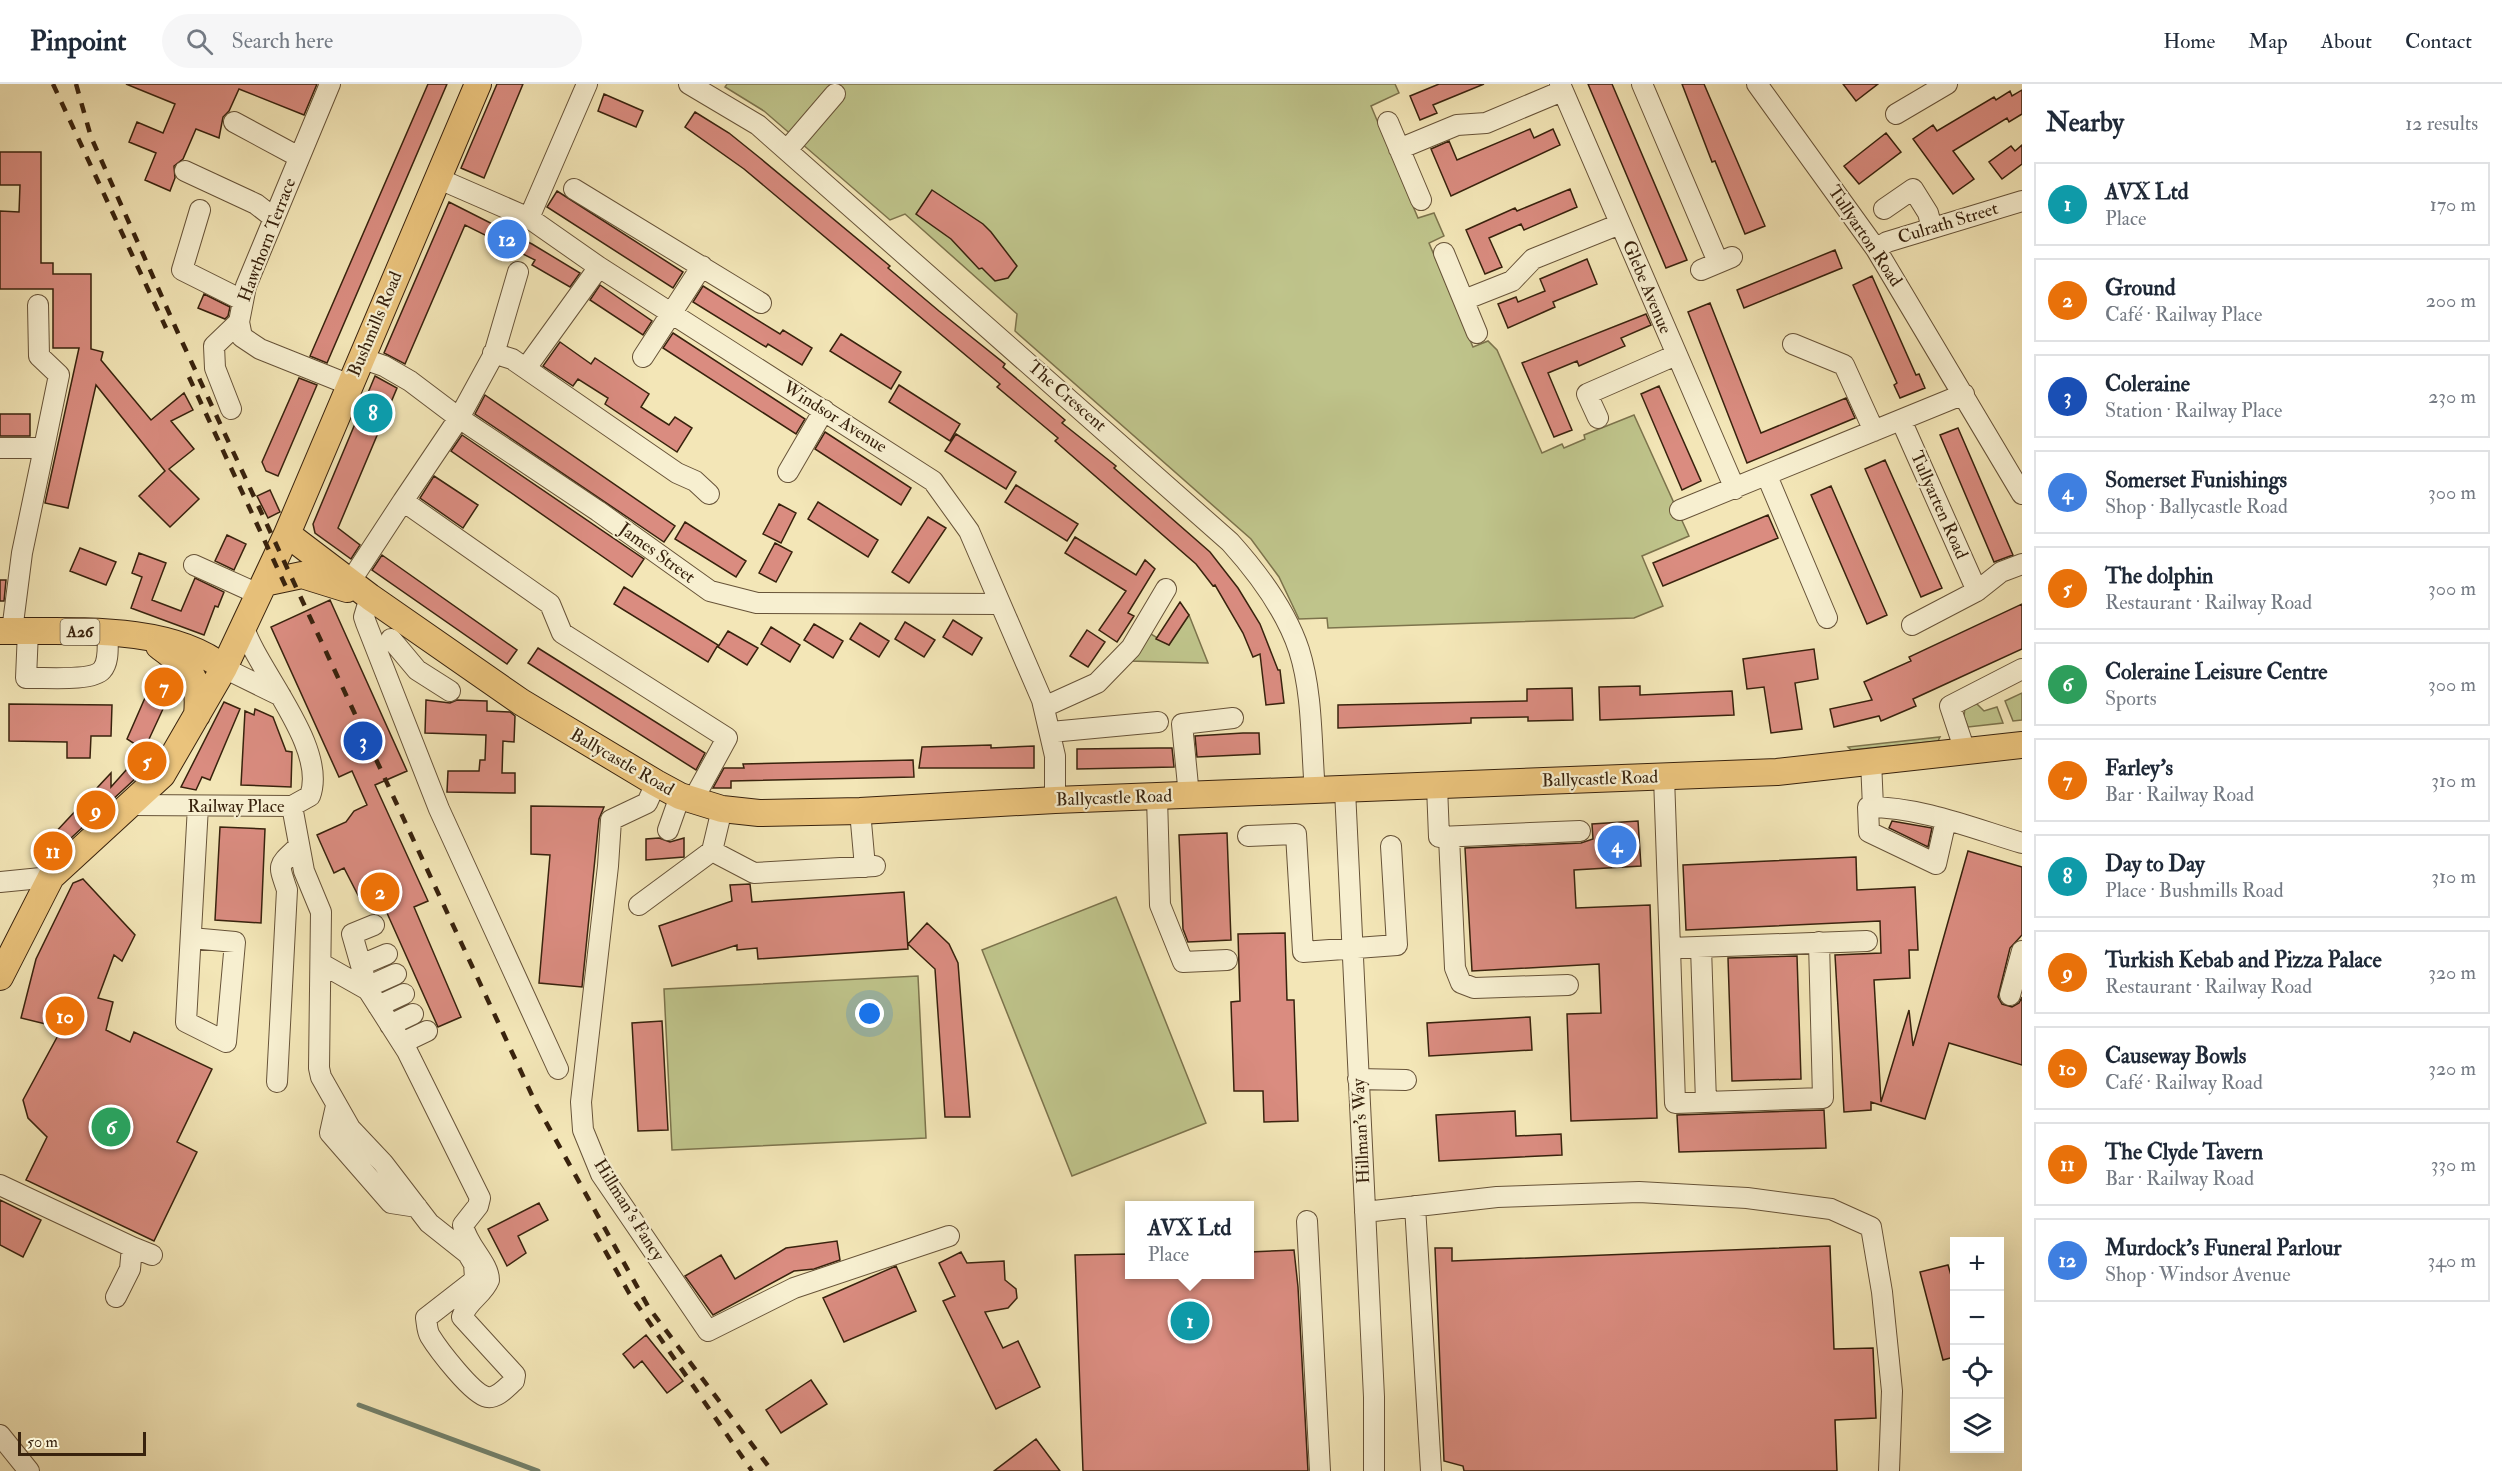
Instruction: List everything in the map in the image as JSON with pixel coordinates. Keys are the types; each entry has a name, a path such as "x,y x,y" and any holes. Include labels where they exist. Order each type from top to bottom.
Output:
{"main road":[{"name":"Bushmills Road","path":"214,660 219,648 242,628 287,534 478,84"},
{"name":"Ballycastle Road","path":"287,534 360,590 521,702 656,783 687,798 722,809 759,813 860,811 1056,800 1315,792 1777,772 2022,745"},
{"path":"261,589 302,575 360,590"},
{"name":"A26","path":"14,631 108,633 146,637 214,660"},
{"path":"146,637 187,667 193,675 200,693 197,718"},
{"path":"0,977 51,877 162,775 197,718 214,660"}],"street":[{"name":"Hawthorn Terrace","path":"330,84 242,300 239,322 242,337 260,349 350,385"},
{"path":"528,218 587,84"},
{"name":"The Crescent","path":"689,84 735,109 786,150 1162,480 1230,542 1251,565 1298,649 1308,704 1315,792"},
{"path":"1642,84 1717,263"},
{"name":"Tullyarton Road","path":"1757,84 1876,249 1964,394"},
{"path":"1896,114 1947,84"},
{"path":"1399,149 1457,125 1486,123 1561,88"},
{"name":"Glebe Avenue","path":"1561,88 1735,489"},
{"path":"786,150 835,94"},
{"path":"234,122 299,157"},
{"path":"1388,122 1421,200"},
{"path":"185,171 256,204 274,218"},
{"name":"Windsor Avenue","path":"437,178 528,218 599,267 933,481 969,531 1044,707 1055,756 1056,800"},
{"path":"574,189 761,303"},
{"path":"1884,209 1913,189 1929,213 1932,228"},
{"name":"Culrath Street","path":"1876,249 1887,242 2022,201"},
{"path":"200,210 182,270 242,300"},
{"path":"1464,300 1512,281 1533,259 1620,224"},
{"path":"1444,253 1477,333"},
{"path":"526,368 599,267"},
{"path":"643,357 702,267"},
{"path":"518,272 493,353 459,418 403,501 360,590 364,617 439,809 558,1069"},
{"path":"38,305 39,356 59,375 22,553 14,631 26,678 92,677 102,671 106,661 108,633"},
{"path":"231,410 215,368 214,346 239,322"},
{"path":"1793,344 1844,365 1874,431"},
{"path":"493,353 513,359 677,473 695,482 709,494"},
{"path":"1598,418 1587,394 1677,356"},
{"name":"James Street","path":"361,358 384,366 410,381 459,418 598,511 710,591 757,603 999,603"},
{"path":"1680,510 1964,394 2022,494"},
{"path":"788,472 824,410"},
{"name":"Tullyarten Road","path":"1901,420 1977,591"},
{"path":"0,448 44,448"},
{"path":"1767,476 1827,618"},
{"path":"403,501 550,604 562,633 728,738 668,830"},
{"path":"1912,625 1977,591 2001,572 2022,564"},
{"path":"194,565 261,589"},
{"path":"1044,707 1097,683 1131,648 1166,589"},
{"name":"Railway Place","path":"131,805 292,806 310,796 314,776 298,728 242,628"},
{"path":"391,639 417,670 450,691"},
{"path":"417,670 433,642"},
{"path":"214,660 281,696"},
{"path":"1965,751 1950,706 2022,669"},
{"path":"1189,796 1182,724 1233,718"},
{"path":"1051,732 1158,722"},
{"path":"1871,761 1873,807"},
{"path":"1664,777 1675,1103 1823,1098 1819,942"},
{"name":"Hillman's Fancy","path":"656,783 647,803 610,820 608,866 581,1102 583,1130 601,1174 708,1331 794,1288 950,1236"},
{"path":"1437,786 1439,837 1580,831"},
{"name":"Hillman's Way","path":"1345,790 1374,1397 1374,1471"},
{"path":"1157,797 1160,906 1183,962 1227,960"},
{"path":"191,938 235,942 226,1042 186,1022 198,806"},
{"path":"292,806 304,871 321,912 319,1068 336,1106 350,1128 382,1163 429,1223 468,1254 474,1264 475,1278 471,1283 426,1318 428,1334 453,1366 479,1393 486,1397 495,1397 514,1382 515,1375 462,1317 466,1305 485,1288 489,1280 484,1263 466,1239 463,1225 478,1206 480,1198 375,995 321,964"},
{"path":"1946,820 1936,864 1869,832 1868,807 1892,807 1946,820 2022,843"},
{"path":"639,905 712,851 722,809"},
{"path":"712,851 754,873 870,867 860,811"},
{"path":"1248,836 1296,834 1304,952 1397,945 1391,846"},
{"path":"1449,837 1455,968 1461,983 1474,988 1568,986"},
{"path":"277,1082 287,890 279,874 279,868 298,847"},
{"path":"0,882 51,877"},
{"path":"1670,948 1867,940"},
{"path":"1701,947 1706,1102"},
{"path":"2010,995 2022,951"},
{"path":"375,995 398,979"},
{"path":"375,995 398,979"},
{"path":"375,995 398,979"},
{"path":"375,995 398,979"},
{"path":"1358,1079 1406,1080"},
{"path":"0,1185 152,1255"},
{"path":"1365,1212 1554,1193 1640,1192 1747,1198 1831,1209 1871,1227 1882,1292 1892,1391 1889,1471"},
{"path":"1415,1206 1431,1471"},
{"path":"1308,1221 1320,1471"},
{"path":"116,1297 130,1269 132,1247"},
{"path":"0,1435 28,1471"}],"green space":[{"path":"727,84 1395,84 1399,93 1371,106 1418,218 1434,213 1444,236 1429,243 1473,347 1488,341 1497,350 1542,453 1562,444 1564,448 1585,439 1584,435 1634,415 1689,536 1642,556 1663,606 1634,618 1328,628 1327,618 1299,619 1279,577 1251,539 1015,331 1017,314 905,214 890,220 764,111 725,87"},
{"path":"1189,615 1208,663 1128,661 1146,631 1169,645"},
{"path":"2022,693 2022,720 2013,721 2005,701"},
{"path":"1977,704 1984,711 1997,707 2003,723 1968,727 1964,717 1965,707"},
{"path":"1940,737 1938,741 1851,750 1848,747"},
{"path":"1116,897 1206,1123 1072,1176 982,950"},
{"path":"918,976 926,1138 672,1150 664,989"}],"building":[{"path":"126,84 317,84 304,115 239,89 229,111 223,117 219,138 196,129 183,159 174,166 175,178 170,191 145,180 156,153 129,142 137,122 163,133 175,104"},
{"path":"428,84 447,84 327,363 310,356"},
{"path":"497,84 523,84 484,178 461,168"},
{"path":"1439,84 1484,84 1433,105 1437,113 1420,120 1410,96"},
{"path":"1588,84 1612,84 1687,260 1666,268"},
{"path":"1682,84 1704,84 1765,226 1745,234 1715,161 1712,162"},
{"path":"1843,84 1878,84 1856,101"},
{"path":"2022,90 2022,114 2009,122 2007,118 1953,151 1974,179 1953,194 1913,139 1933,125 1937,131 1994,97 1996,100 2010,91 2012,96"},
{"path":"604,94 643,111 636,127 598,111"},
{"path":"695,112 729,133 760,158 890,266 888,268 939,311 1005,364 1003,367 1065,420 1062,423 1116,466 1114,468 1210,552 1238,588 1260,624 1278,670 1280,670 1284,703 1266,705 1260,654 1253,657 1243,633 1215,585 1213,586 1196,564 1055,441 1058,438 997,387 1000,384 744,169 685,127"},
{"path":"1530,129 1534,138 1553,129 1560,145 1451,196 1431,149 1449,141 1457,160"},
{"path":"1886,133 1901,152 1859,184 1844,166"},
{"path":"2022,145 2022,164 2002,179 1989,162 2011,146 2015,151"},
{"path":"0,152 41,152 41,263 53,263 53,274 91,274 91,349 103,352 101,360 151,420 184,393 193,410 171,421 194,449 169,469 199,499 170,527 139,496 165,471 96,385 68,508 45,503 79,348 53,348 53,289 0,289 0,211 19,212 20,185 0,185"},
{"path":"1570,189 1577,207 1524,230 1521,224 1489,238 1502,267 1485,274 1466,230 1515,208 1517,211"},
{"path":"932,190 983,224 991,232 1017,266 1008,278 995,281 982,268 979,269 951,239 916,214"},
{"path":"557,191 683,272 673,288 547,207"},
{"path":"449,202 532,244 580,273 570,287 532,265 535,260 465,225 405,364 384,353"},
{"path":"1835,250 1842,268 1744,308 1737,290"},
{"path":"1587,259 1597,284 1553,302 1555,307 1508,328 1498,304 1516,297 1518,302 1545,291 1540,279"},
{"path":"1872,276 1916,375 1919,374 1925,388 1900,398 1894,385 1897,383 1853,285"},
{"path":"600,285 652,321 643,335 590,300"},
{"path":"703,286 780,334 783,330 812,348 802,365 768,344 766,347 693,302"},
{"path":"204,294 230,307 225,319 198,308"},
{"path":"1710,303 1761,433 1846,398 1855,418 1747,463 1688,312"},
{"path":"1646,314 1651,325 1621,338 1625,346 1579,366 1577,361 1548,373 1572,430 1554,437 1522,363"},
{"path":"673,333 805,419 796,434 663,348"},
{"path":"841,334 901,372 891,389 830,351"},
{"path":"560,342 591,364 595,358 649,394 641,407 669,425 675,417 692,428 677,452 605,404 608,398 578,379 573,386 543,366"},
{"path":"375,376 397,388 338,528 360,545 351,559 315,533 313,524"},
{"path":"299,378 317,385 278,476 266,471 262,462"},
{"path":"899,385 960,424 950,441 889,402"},
{"path":"1659,386 1701,481 1682,490 1641,394"},
{"path":"485,395 675,526 664,542 475,414"},
{"path":"0,414 30,414 30,436 0,436"},
{"path":"1958,428 2013,555 1994,562 1940,435"},
{"path":"825,432 911,488 901,505 815,449"},
{"path":"956,434 1016,472 1006,489 945,451"},
{"path":"462,435 644,559 632,577 451,451"},
{"path":"1885,460 1942,588 1921,597 1865,469"},
{"path":"434,476 478,505 463,528 420,498"},
{"path":"1016,485 1078,524 1067,541 1005,502"},
{"path":"1831,486 1887,615 1867,624 1811,495"},
{"path":"270,490 280,512 268,518 257,496"},
{"path":"818,502 878,540 868,557 808,519"},
{"path":"779,504 796,513 781,543 763,534"},
{"path":"1768,515 1778,538 1663,586 1653,563"},
{"path":"928,517 946,528 909,583 892,572"},
{"path":"685,522 746,561 736,577 675,539"},
{"path":"227,535 246,544 234,570 215,561"},
{"path":"1075,537 1136,575 1145,560 1155,569 1128,613 1134,616 1117,642 1099,630 1126,591 1065,553"},
{"path":"775,543 792,552 776,582 759,573"},
{"path":"80,548 116,562 106,585 70,571"},
{"path":"139,553 166,563 152,600 181,611 195,578 224,592 218,607 215,606 204,635 131,608 142,577 132,573"},
{"path":"382,555 517,650 507,664 372,570"},
{"path":"0,580 6,580 4,601 0,601"},
{"path":"624,587 718,645 708,662 614,604"},
{"path":"330,600 407,771 375,785 428,901 414,907 461,1017 438,1027 387,913 361,901 344,868 334,873 317,835 346,822 354,811 367,805 352,771 339,777 271,627"},
{"path":"1180,602 1189,615 1169,645 1156,639"},
{"path":"2022,604 2022,649 1913,699 1916,706 1881,721 1879,716 1834,727 1830,709 1872,700 1864,682 1911,661 1909,657"},
{"path":"953,620 982,638 972,655 943,637"},
{"path":"905,622 935,640 924,657 895,639"},
{"path":"860,623 889,641 879,657 850,639"},
{"path":"814,624 843,641 833,658 804,640"},
{"path":"771,627 800,645 790,662 761,644"},
{"path":"1087,630 1105,642 1088,667 1070,656"},
{"path":"728,631 758,648 747,665 718,647"},
{"path":"538,648 705,753 696,770 528,663"},
{"path":"1814,649 1818,679 1795,683 1802,729 1771,733 1764,687 1747,689 1743,659"},
{"path":"155,675 175,683 144,750 127,739"},
{"path":"1640,686 1640,695 1732,691 1734,715 1600,720 1599,687"},
{"path":"1572,688 1573,720 1528,721 1528,717 1471,718 1471,723 1338,728 1338,705 1527,701 1527,689"},
{"path":"426,700 450,703 457,700 487,701 487,711 510,712 515,716 514,742 503,741 502,773 515,773 515,793 447,792 448,771 479,771 480,760 485,760 486,735 425,733"},
{"path":"224,702 240,709 210,780 202,777 196,790 181,787"},
{"path":"9,704 112,705 111,736 91,736 90,758 67,758 67,742 9,741"},
{"path":"255,709 273,717 286,751 292,752 291,787 241,785 245,711 254,715"},
{"path":"1259,733 1260,754 1197,757 1195,736"},
{"path":"991,745 991,748 1034,746 1034,768 919,768 922,747"},
{"path":"1172,748 1174,767 1077,769 1077,749"},
{"path":"144,750 155,758 150,765 44,863 33,849 52,836 111,773 111,787"},
{"path":"913,760 914,777 731,781 731,788 713,788 724,768 744,768 743,764"},
{"path":"531,806 604,807 599,819 582,987 539,983 550,855 531,854"},
{"path":"1638,821 1641,866 1574,870 1576,908 1650,905 1657,1118 1571,1121 1567,1014 1601,1013 1599,964 1472,971 1465,848 1581,843 1593,839 1592,824"},
{"path":"1892,821 1932,828 1928,847 1889,828"},
{"path":"220,827 265,829 261,923 215,920"},
{"path":"1227,833 1231,940 1188,942 1183,929 1179,835"},
{"path":"659,838 670,842 684,838 684,857 646,860 646,839"},
{"path":"1968,851 2022,867 2022,935 2010,948 1998,997 2002,1004 2012,1007 2019,1003 2022,997 2022,1065 1949,1043 1925,1119 1871,1102 1871,1110 1844,1112 1835,955 1881,953 1880,921 1686,930 1683,865 1856,857 1857,890 1915,887 1918,950 1909,950 1910,978 1874,980 1881,1102 1909,1010 1913,1046"},
{"path":"83,879 135,935 122,961 114,955 98,998 113,1002 106,1030 130,1042 134,1032 212,1069 177,1142 197,1152 154,1241 26,1180 47,1137 28,1118 23,1100 62,1028 21,1018 36,959 73,883"},
{"path":"750,884 752,902 904,892 908,949 758,959 757,948 737,950 737,945 672,966 659,926 732,901 730,885"},
{"path":"927,923 949,944 958,963 970,1117 945,1117 935,969 908,944"},
{"path":"1285,933 1287,1000 1294,1000 1298,1121 1264,1122 1263,1091 1234,1091 1231,1002 1240,1001 1238,934"},
{"path":"1797,956 1801,1079 1732,1081 1728,958"},
{"path":"1530,1017 1532,1050 1429,1056 1427,1023"},
{"path":"662,1021 668,1130 638,1131 632,1023"},
{"path":"1824,1110 1826,1148 1679,1152 1677,1115"},
{"path":"1515,1111 1516,1136 1561,1134 1562,1155 1439,1161 1436,1115"},
{"path":"0,1200 41,1220 23,1257 0,1245"},
{"path":"539,1203 548,1220 518,1236 526,1253 507,1266 488,1229"},
{"path":"837,1241 840,1260 814,1269 794,1271 713,1315 685,1276 721,1255 735,1279 786,1248"},
{"path":"1830,1246 1834,1349 1873,1348 1876,1418 1835,1420 1837,1471 1464,1471 1463,1466 1444,1461 1435,1248 1452,1248 1452,1261"},
{"path":"1294,1250 1308,1471 1083,1471 1075,1255 1125,1254 1125,1279 1254,1279 1254,1252"},
{"path":"961,1252 967,1263 1004,1261 1005,1280 1016,1289 1017,1298 1008,1308 985,1312 1003,1348 1018,1341 1040,1387 996,1409 943,1301 955,1296 939,1263"},
{"path":"1948,1265 1950,1272 1950,1358 1943,1360 1920,1272"},
{"path":"896,1266 916,1311 844,1342 823,1298"},
{"path":"646,1335 683,1381 667,1393 642,1361 634,1368 623,1354"},
{"path":"811,1380 827,1404 781,1433 766,1410"},
{"path":"1036,1439 1060,1471 994,1471"}],"waterway":[{"path":"359,1405 538,1471"}],"railway":[{"path":"53,84 166,328"},
{"path":"76,84 91,137 178,333 537,1106 649,1308 772,1471"},
{"path":"189,377 286,587"},
{"path":"595,1233 629,1293 752,1471"}],"place":[{"name":"Murdock's Funeral Parlour","path":"507,239"},
{"name":"Day to Day","path":"373,413"},
{"name":"Farley's","path":"164,687"},
{"name":"Coleraine","path":"363,741"},
{"name":"The dolphin","path":"147,761"},
{"name":"Turkish Kebab and Pizza Palace","path":"96,810"},
{"name":"Somerset Funishings","path":"1617,845"},
{"name":"The Clyde Tavern","path":"53,851"},
{"name":"Ground","path":"380,892"},
{"name":"Causeway Bowls","path":"65,1016"},
{"name":"Coleraine Leisure Centre","path":"111,1127"},
{"name":"AVX Ltd","path":"1190,1321"}]}
